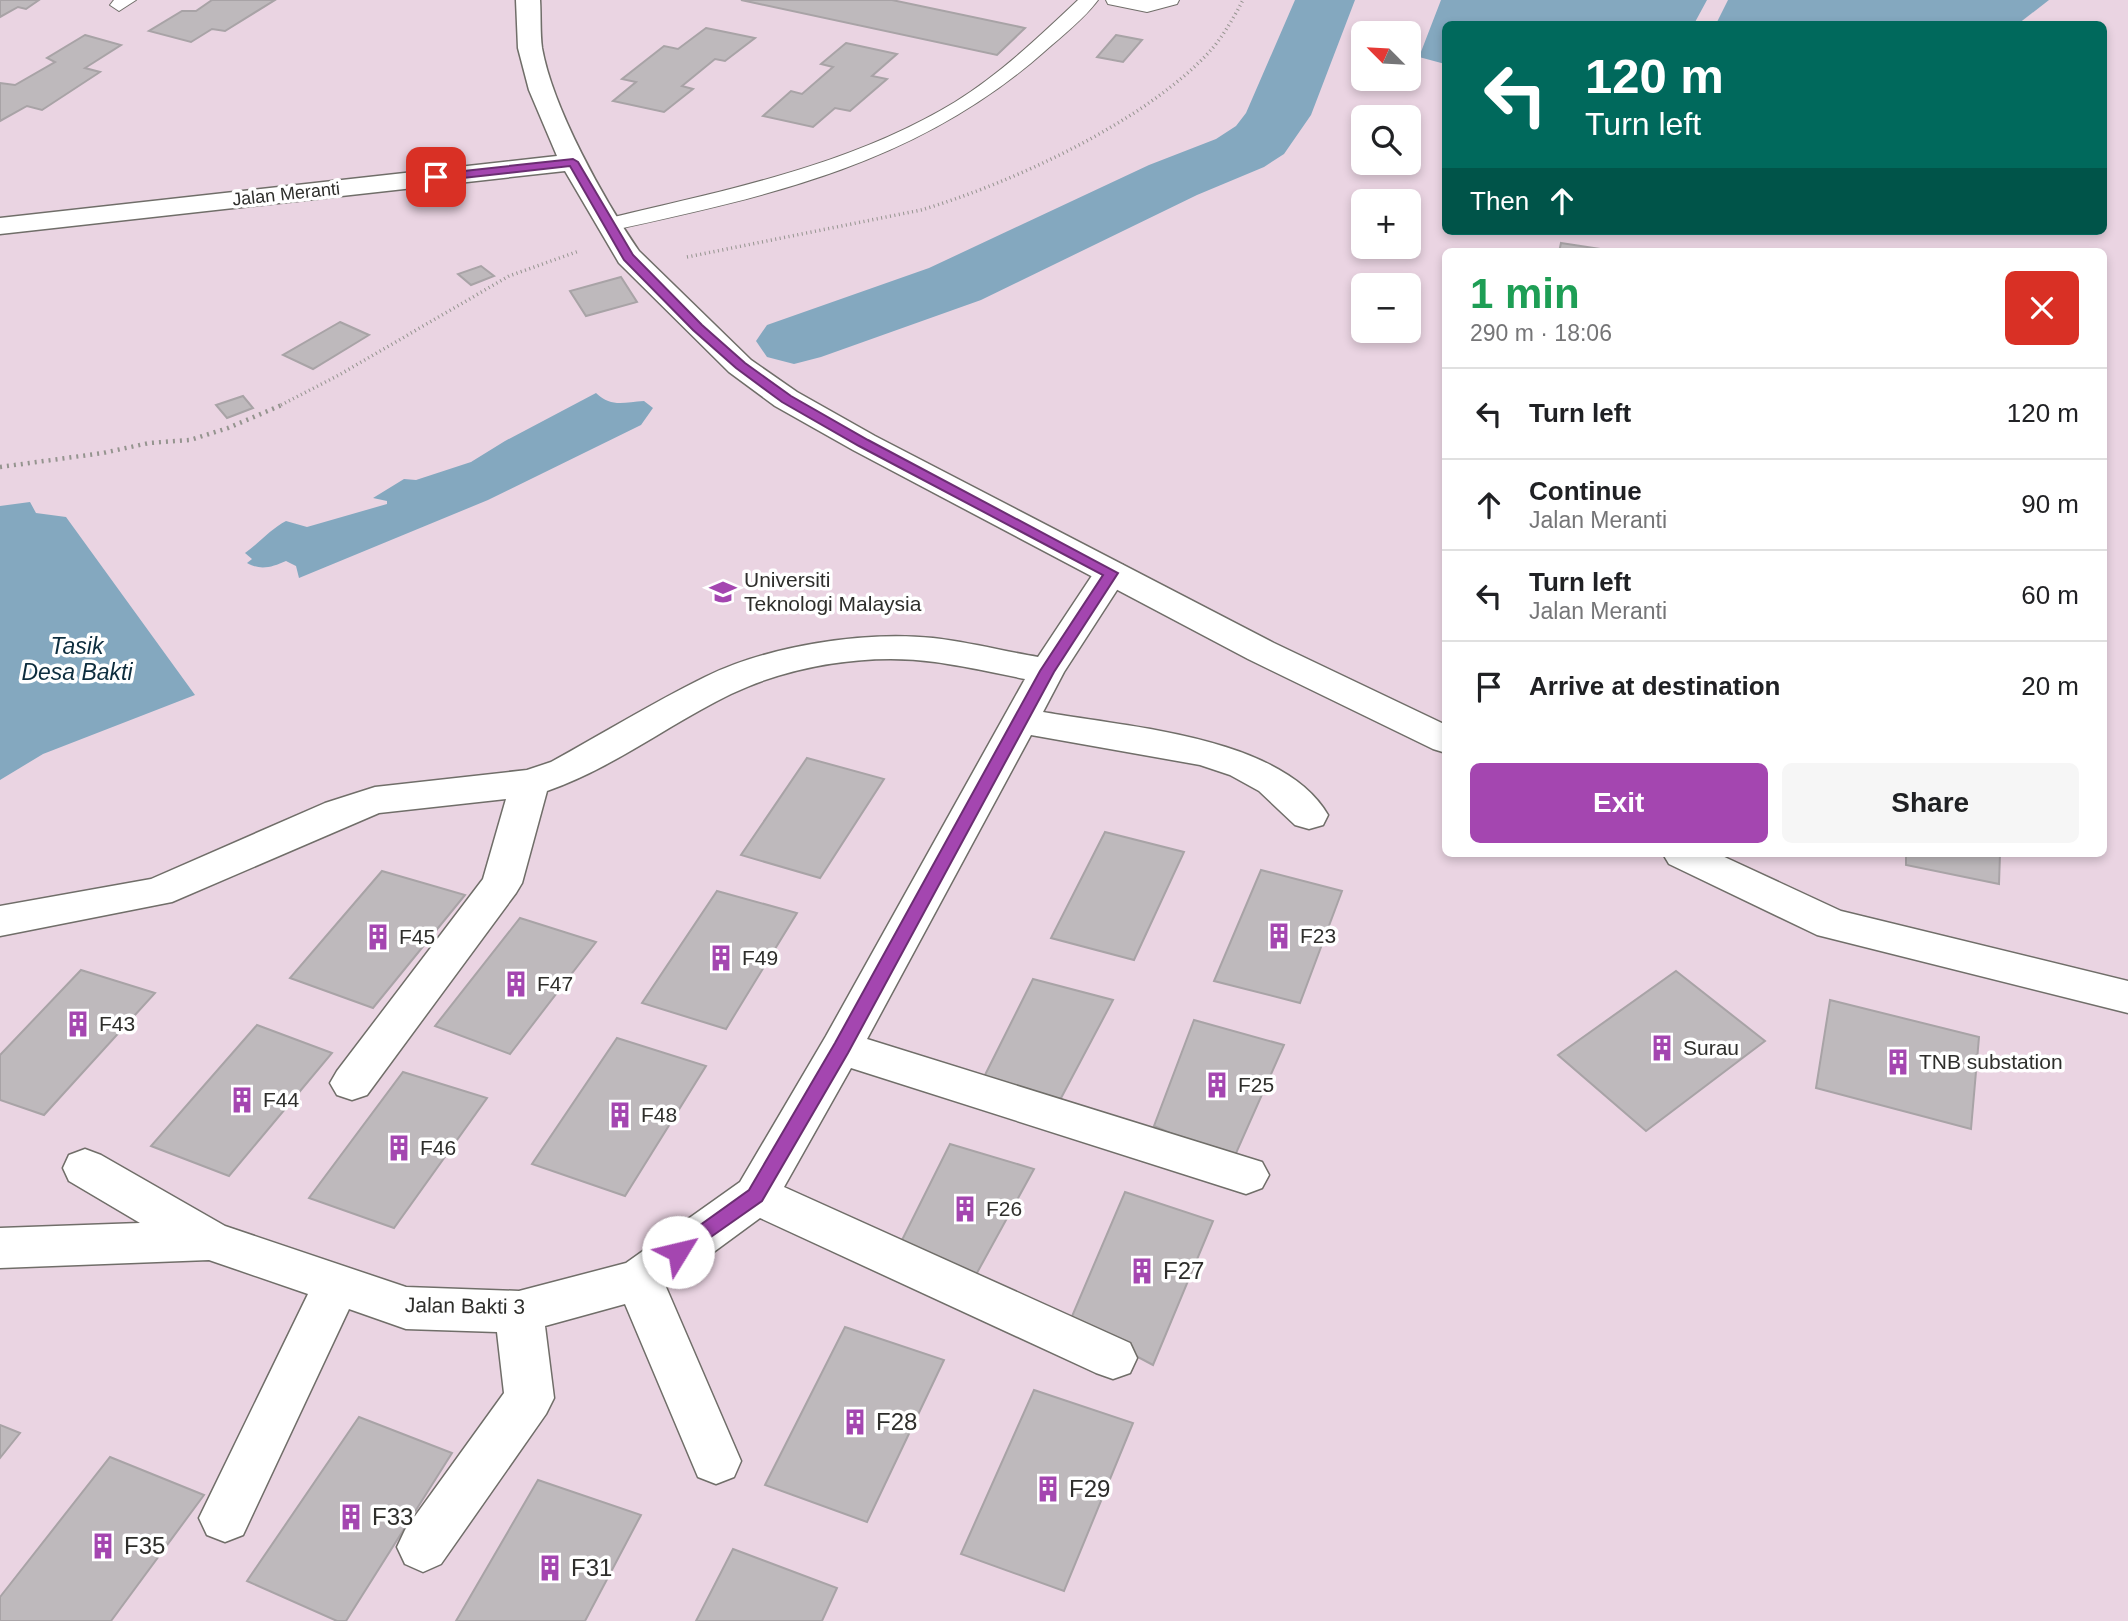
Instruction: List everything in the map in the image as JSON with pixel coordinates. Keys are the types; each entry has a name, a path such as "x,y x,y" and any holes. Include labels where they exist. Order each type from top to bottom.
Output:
{"street":[{"path":"528,0 530,48 541,90 573,162 613,232 638,267 740,366 786,399 863,443 1261,651 1442,738"},
{"name":"Jalan Meranti","path":"0,226 573,162"},
{"name":"Jalan Bakti 3","path":"85,1168 209,1240 406,1308 519,1312 639,1280 756,1195 841,1048 1047,671 1111,573"},
{"path":"0,921 158,892 375,800 530,783 564,771 719,685 792,661 832,653 884,648 920,649 970,655 1047,671"},
{"path":"1022,721 1204,753 1243,766 1272,782 1309,815"},
{"path":"352,1083 502,883 530,783"},
{"path":"1689,857 1831,924 2128,996"},
{"path":"841,1048 1246,1175"},
{"path":"756,1195 1113,1358"},
{"path":"0,1248 209,1240"},
{"path":"639,1280 716,1461"},
{"path":"225,1518 337,1285"},
{"path":"424,1547 529,1398 519,1312"}],"lane":[{"path":"613,232 796,179 915,132 962,105 1004,76 1089,0"},
{"path":"1115,0 1147,6 1170,0"}],"path":[{"path":"638,267 924,209 991,184 1054,156 1135,112 1204,57 1219,39 1242,0"},
{"path":"0,467 190,439 228,428 274,409 339,375 509,276 613,232"}],"shaded area":[{"name":"Universiti Teknologi Malaysia","path":"0,0 2128,0 2128,1621 0,1621"}],"water":[{"path":"1441,0 1707,0 1696,21 1442,21 1442,63 1421,58"},
{"path":"1728,0 2049,0 2022,21 1718,21"},
{"path":"596,393 607,401 644,401 653,408 641,425 488,500 299,578 296,566 286,561 266,567 247,563 252,559 245,553 286,521 307,527 387,504 387,501 373,498 404,479 416,480 471,462"},
{"name":"Tasik Desa Bakti","path":"30,502 36,513 66,517 195,695 43,754 0,780 0,506"}],"building":[{"path":"0,0 39,0 26,9 18,7 0,17"},
{"path":"212,0 275,0 225,31 212,29 191,42 149,31 182,11 196,11"},
{"path":"741,0 892,0 1025,28 997,55"},
{"path":"706,28 755,38 725,61 715,59 682,86 693,89 664,112 613,101 636,82 622,79 664,46 678,49"},
{"path":"85,35 121,45 85,68 100,72 42,110 27,106 0,121 0,83 15,85 55,62 47,58"},
{"path":"1116,35 1142,40 1123,62 1097,57"},
{"path":"846,43 897,54 872,76 887,79 850,111 835,108 813,127 763,116 791,91 802,94 833,67 821,64"},
{"path":"1561,243 1594,248 1560,248"},
{"path":"481,266 494,276 471,285 458,274"},
{"path":"621,277 637,302 586,316 570,291"},
{"path":"340,322 369,335 313,369 283,355"},
{"path":"243,396 253,408 227,418 216,405"},
{"path":"807,758 884,779 820,878 741,855"},
{"path":"1105,832 1184,852 1134,960 1051,938"},
{"path":"1906,857 2000,857 1999,884 1906,865"},
{"name":"F23","path":"1261,870 1342,891 1300,1003 1214,981"},
{"name":"F45","path":"382,871 465,895 373,1008 290,978"},
{"name":"F49","path":"717,891 797,913 726,1029 642,1003"},
{"name":"F47","path":"520,918 596,942 510,1054 435,1026"},
{"name":"F43","path":"81,970 155,993 44,1115 0,1100 0,1055"},
{"name":"Surau","path":"1676,971 1765,1041 1646,1131 1558,1055"},
{"path":"1033,979 1113,1000 1060,1100 984,1077"},
{"name":"TNB substation","path":"1830,1000 1979,1037 1971,1129 1816,1088"},
{"name":"F25","path":"1194,1020 1284,1045 1233,1160 1154,1126"},
{"name":"F44","path":"257,1025 332,1053 229,1176 151,1146"},
{"name":"F48","path":"617,1038 706,1066 625,1196 532,1164"},
{"name":"F46","path":"403,1072 487,1098 394,1228 309,1198"},
{"name":"F26","path":"950,1144 1034,1169 972,1282 898,1248"},
{"name":"F27","path":"1125,1192 1213,1221 1153,1365 1070,1321"},
{"name":"F28","path":"845,1327 944,1360 867,1522 765,1485"},
{"name":"F29","path":"1034,1390 1133,1423 1064,1591 961,1554"},
{"name":"F33","path":"359,1417 452,1453 346,1621 337,1621 247,1581"},
{"path":"0,1425 20,1433 0,1458"},
{"name":"F35","path":"110,1457 204,1495 111,1621 0,1621 0,1597"},
{"name":"F31","path":"538,1480 641,1515 585,1621 456,1621"},
{"path":"733,1549 837,1588 822,1621 696,1621"}],"waterway":[{"path":"794,341 955,284 1173,180 1240,153 1260,140 1278,115 1325,0"}],"place":[{"name":"Universiti Teknologi Malaysia","path":"723,592"},
{"name":"F23","path":"1279,936"},
{"name":"F45","path":"378,937"},
{"name":"F49","path":"721,958"},
{"name":"F47","path":"516,984"},
{"name":"F43","path":"78,1024"},
{"name":"Surau","path":"1662,1048"},
{"name":"TNB substation","path":"1898,1062"},
{"name":"F25","path":"1217,1085"},
{"name":"F44","path":"242,1100"},
{"name":"F48","path":"620,1115"},
{"name":"F46","path":"399,1148"},
{"name":"F26","path":"965,1209"},
{"name":"F27","path":"1142,1271"},
{"name":"F28","path":"855,1422"},
{"name":"F29","path":"1048,1489"},
{"name":"F33","path":"351,1517"},
{"name":"F35","path":"103,1546"},
{"name":"F31","path":"550,1568"}],"route":[{"path":"436,177 573,162 629,257 740,366 786,399 863,443 1111,573 1047,671 841,1048 756,1195 678,1252"}]}
